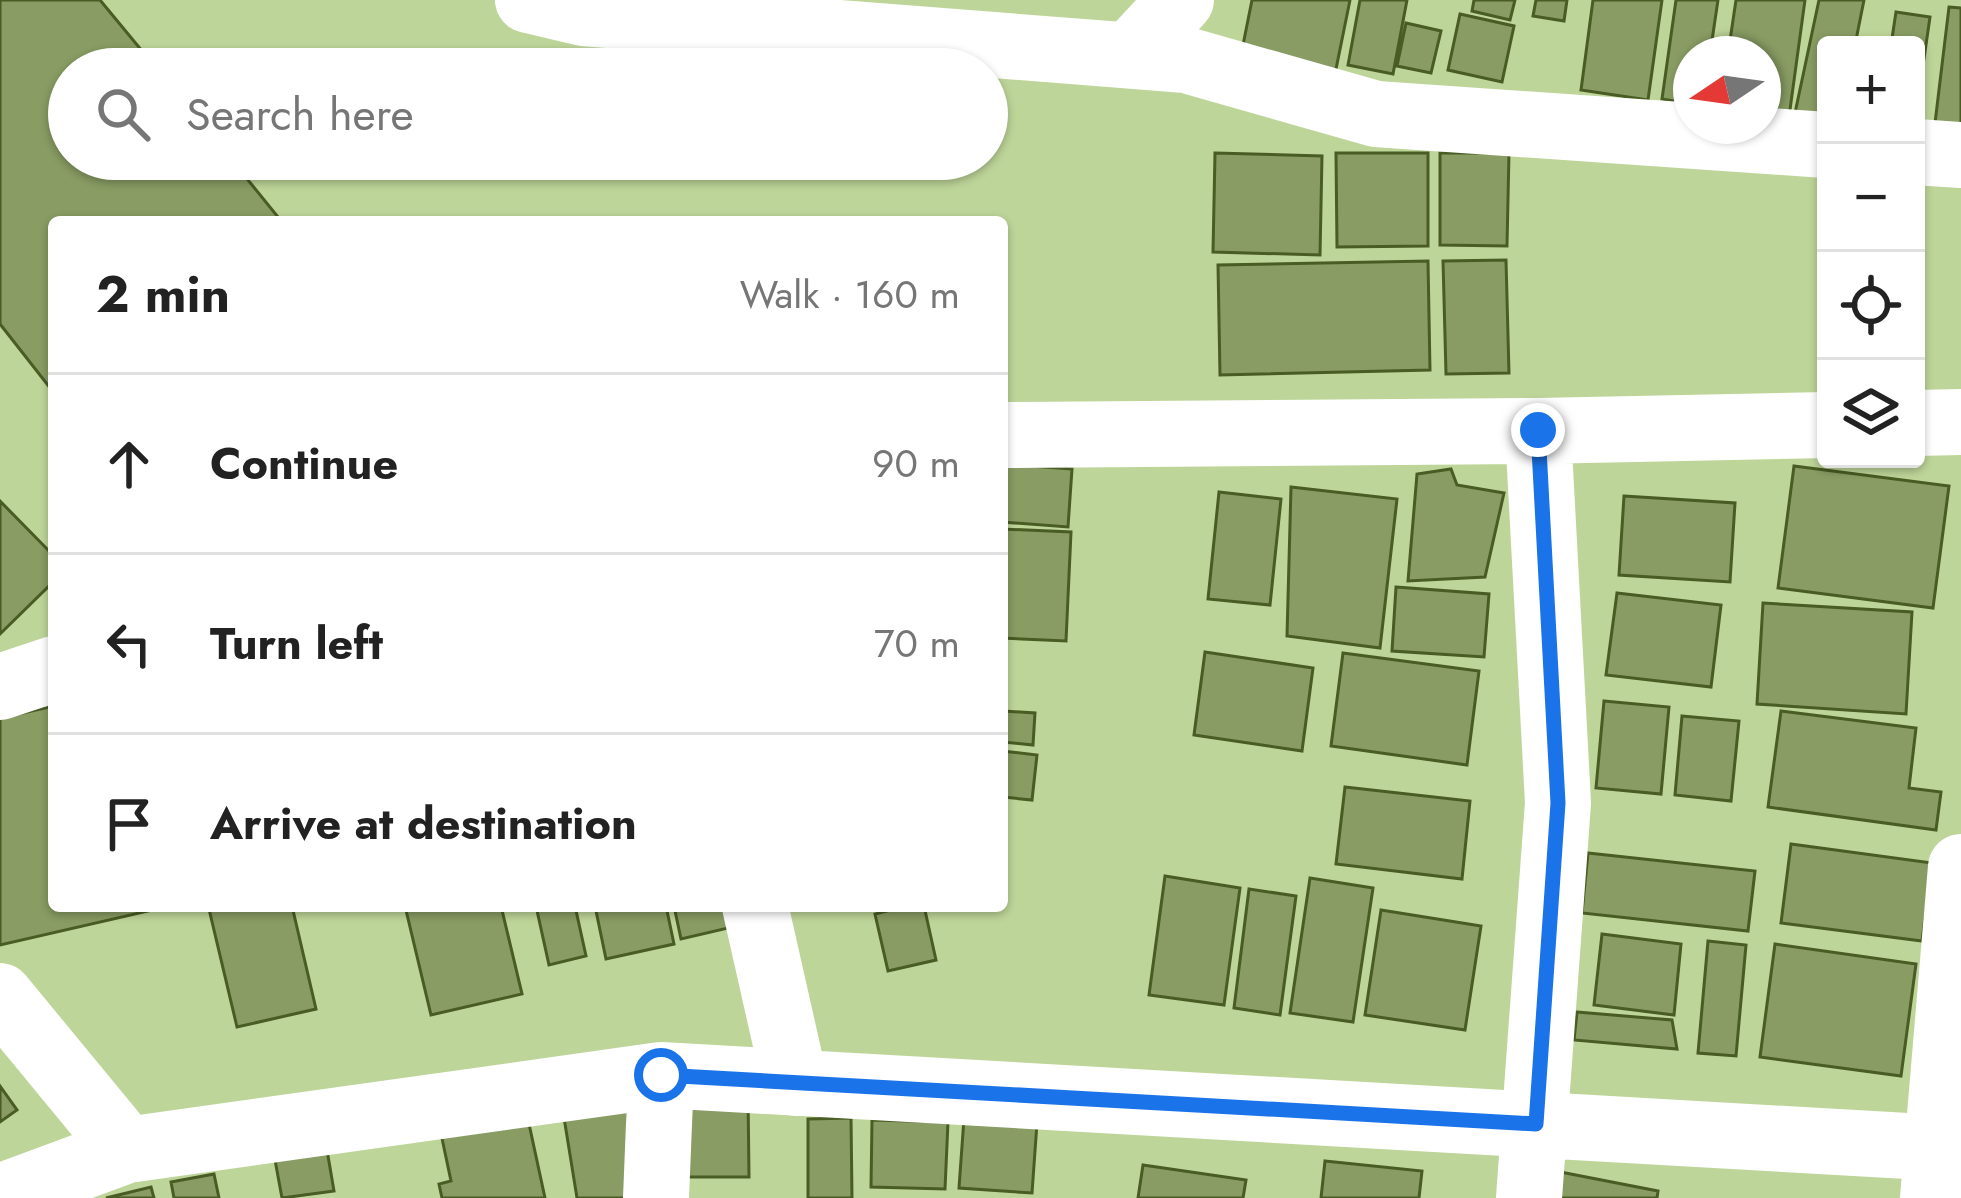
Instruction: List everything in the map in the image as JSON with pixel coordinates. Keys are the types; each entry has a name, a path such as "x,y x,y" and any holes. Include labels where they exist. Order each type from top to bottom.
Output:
{"street":[{"path":"528,0 583,13 1171,29 1376,115 1817,144"},
{"path":"1925,153 1961,155"},
{"path":"1925,423 1961,422"},
{"path":"1008,434 1817,425"},
{"path":"1529,1198 1558,803 1538,430"},
{"path":"0,687 48,671"},
{"path":"0,1197 127,1150 661,1075 1536,1124 1943,1165 1961,867"},
{"path":"756,912 795,1083"},
{"path":"0,996 127,1150"},
{"path":"656,1198 661,1075"}],"building":[{"path":"0,0 100,0 140,48 48,48 48,180 248,180 277,216 48,216 48,385 0,324"},
{"path":"1252,0 1350,0 1335,74 1241,55"},
{"path":"1360,0 1407,0 1393,74 1348,65"},
{"path":"1474,0 1515,0 1510,20 1472,11"},
{"path":"1536,0 1567,0 1564,21 1533,16"},
{"path":"1593,0 1662,0 1648,100 1581,90"},
{"path":"1676,0 1718,0 1713,36 1673,36 1673,101 1662,99"},
{"path":"1736,0 1805,0 1789,117 1781,116 1781,36 1731,36"},
{"path":"1819,0 1864,0 1857,36 1817,36 1817,118 1795,113"},
{"path":"1949,7 1961,8 1961,126 1935,123"},
{"path":"1896,12 1930,17 1925,52 1925,36 1892,36"},
{"path":"1460,14 1514,26 1502,82 1448,70"},
{"path":"1406,23 1441,31 1431,73 1397,66"},
{"path":"1215,153 1322,156 1320,255 1213,252"},
{"path":"1336,153 1428,153 1428,246 1337,247"},
{"path":"1440,153 1509,153 1507,246 1440,245"},
{"path":"1506,260 1509,373 1446,374 1443,261"},
{"path":"1428,261 1430,370 1220,375 1218,265"},
{"path":"1008,464 1072,469 1068,527 1008,522"},
{"path":"1794,466 1949,486 1933,608 1778,588"},
{"path":"1451,469 1457,485 1504,493 1485,577 1408,581 1417,474"},
{"path":"1291,487 1397,499 1380,648 1287,636"},
{"path":"1219,492 1281,499 1270,605 1208,599"},
{"path":"1624,496 1735,503 1730,582 1619,575"},
{"path":"0,501 48,550 48,587 0,634"},
{"path":"1008,529 1071,532 1066,641 1008,638"},
{"path":"1396,587 1489,594 1484,657 1392,651"},
{"path":"1617,593 1721,605 1711,687 1606,675"},
{"path":"1763,603 1912,612 1906,714 1757,704"},
{"path":"1205,652 1313,668 1302,751 1194,735"},
{"path":"1343,653 1479,671 1467,765 1331,746"},
{"path":"1604,701 1669,707 1661,794 1596,788"},
{"path":"48,707 48,912 144,912 0,945 0,718"},
{"path":"1008,711 1035,713 1033,745 1008,743"},
{"path":"1781,711 1916,728 1909,788 1941,792 1936,830 1768,807"},
{"path":"1682,716 1739,721 1731,801 1675,795"},
{"path":"1008,752 1037,755 1032,800 1008,798"},
{"path":"1345,787 1470,801 1462,879 1336,864"},
{"path":"1791,844 1932,863 1922,941 1781,923"},
{"path":"1588,853 1755,871 1748,931 1582,913"},
{"path":"1165,876 1240,888 1224,1005 1149,995"},
{"path":"1310,878 1373,888 1353,1022 1290,1013"},
{"path":"1249,889 1296,896 1280,1015 1234,1008"},
{"path":"1381,910 1481,926 1465,1030 1365,1015"},
{"path":"210,912 293,912 316,1009 237,1027"},
{"path":"406,912 502,912 522,994 431,1015"},
{"path":"537,912 576,912 586,956 549,965"},
{"path":"596,912 667,912 674,944 606,959"},
{"path":"675,912 734,912 737,926 681,939"},
{"path":"925,912 936,960 888,971 875,914"},
{"path":"1602,934 1681,944 1674,1015 1594,1005"},
{"path":"1708,941 1746,945 1736,1056 1698,1053"},
{"path":"1775,944 1916,964 1901,1076 1760,1057"},
{"path":"1577,1012 1672,1020 1677,1049 1574,1040"},
{"path":"0,1086 17,1110 0,1122"},
{"path":"628,1089 627,1198 577,1198 561,1099"},
{"path":"675,1093 748,1093 749,1177 676,1177"},
{"path":"526,1110 545,1198 442,1198 439,1184 451,1181 440,1129"},
{"path":"851,1118 852,1198 808,1198 808,1119"},
{"path":"964,1118 1037,1123 1032,1193 959,1188"},
{"path":"872,1120 948,1122 945,1189 871,1187"},
{"path":"327,1150 334,1191 282,1198 275,1160"},
{"path":"1325,1161 1422,1171 1419,1198 1321,1198"},
{"path":"1143,1165 1246,1180 1243,1198 1138,1198"},
{"path":"1545,1169 1658,1191 1657,1198 1540,1198"},
{"path":"214,1174 219,1198 174,1198 171,1182"},
{"path":"151,1187 154,1198 106,1198"}],"route":[{"path":"661,1075 1536,1124 1558,803 1538,430"}]}
